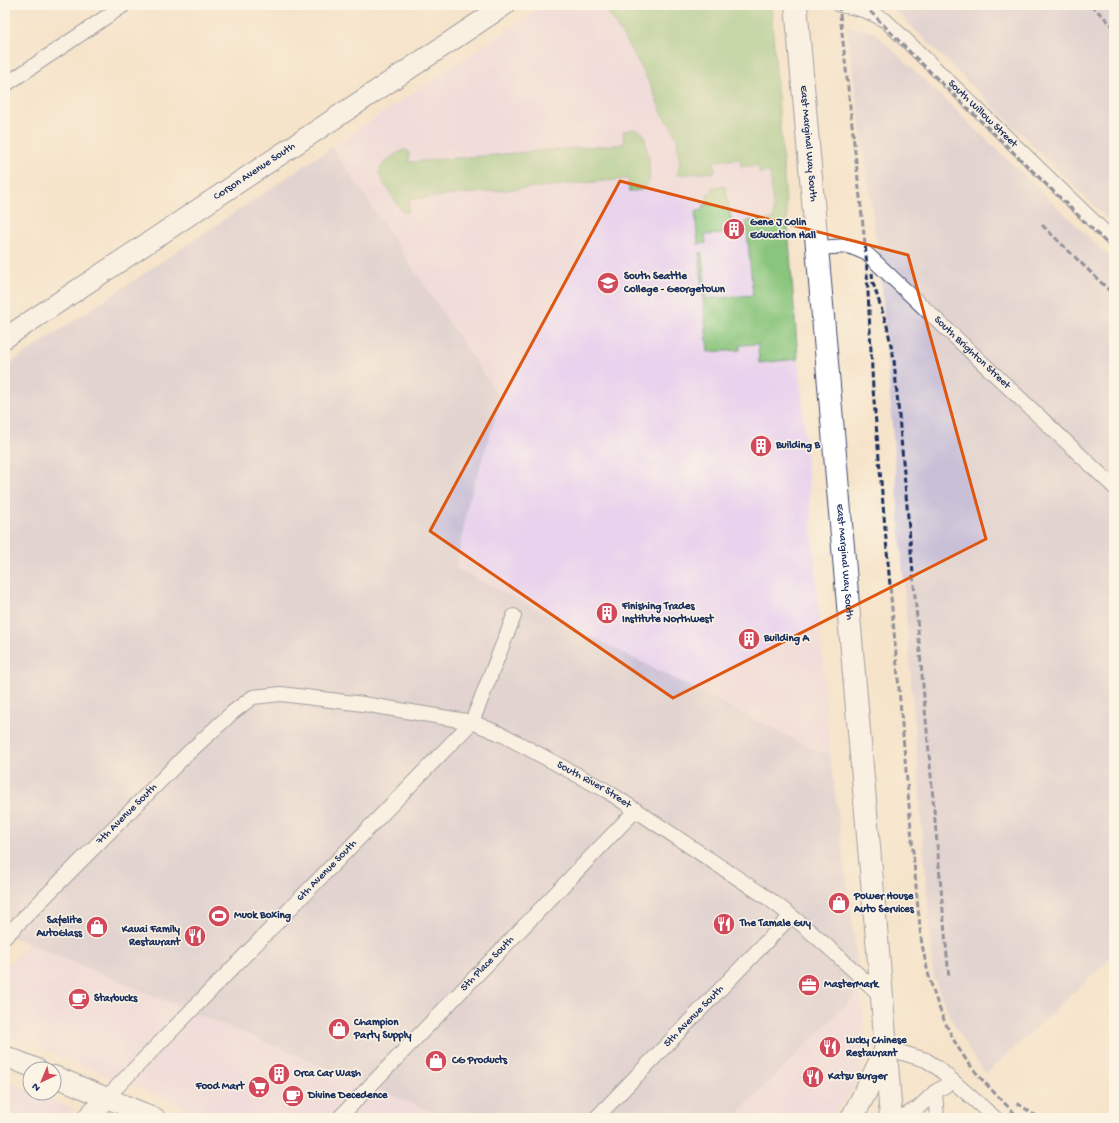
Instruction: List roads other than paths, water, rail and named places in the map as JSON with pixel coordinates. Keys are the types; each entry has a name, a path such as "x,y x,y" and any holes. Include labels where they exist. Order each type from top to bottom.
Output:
{"main road":[{"name":"East Marginal Way South","path":"796,5 882,997 891,1118"},
{"path":"852,1118 886,1048"}],"street":[{"path":"5,85 124,5"},
{"name":"Corson Avenue South","path":"5,338 505,5"},
{"name":"South Willow Street","path":"840,5 869,11 886,22 1114,241"},
{"name":"South Brighton Street","path":"817,248 849,246 866,252 1114,487"},
{"name":"6th Avenue South","path":"87,1118 472,722 514,616"},
{"name":"South River Street","path":"253,697 282,694 371,705 472,722 503,736 607,791 791,916 882,997"},
{"name":"7th Avenue South","path":"5,937 186,755 233,712 253,697"},
{"name":"5th Place South","path":"339,1118 636,810"},
{"name":"5th Avenue South","path":"596,1118 791,916"},
{"path":"886,1048 926,1060 938,1068 995,1118"},
{"path":"5,1056 22,1063"},
{"path":"62,1079 156,1118"},
{"path":"900,1118 918,1108 935,1092 953,1081"},
{"path":"935,1092 938,1118"}],"railway":[{"path":"839,5 866,253 873,389 922,944 932,988 941,1013 959,1049 972,1068 1019,1118"},
{"path":"864,5 911,53 1114,250"},
{"path":"1091,5 1114,27"},
{"path":"1042,225 1114,295"},
{"path":"872,273 873,283 887,326 894,360 949,978"},
{"path":"1017,1103 1039,1118"}],"place":[{"name":"Gene J Colin Education Hall","path":"734,229"},
{"name":"South Seattle College - Georgetown","path":"608,283"},
{"name":"Building B","path":"761,446"},
{"name":"Finishing Trades Institute Northwest","path":"607,613"},
{"name":"Building A","path":"749,639"},
{"name":"Power House Auto Services","path":"839,903"},
{"name":"Muok Boxing","path":"219,916"},
{"name":"The Tamale Guy","path":"724,924"},
{"name":"Safelite AutoGlass","path":"97,927"},
{"name":"Kauai Family Restaurant","path":"195,936"},
{"name":"MasterMark","path":"809,985"},
{"name":"Starbucks","path":"79,999"},
{"name":"Champion Party Supply","path":"339,1029"},
{"name":"Lucky Chinese Restaurant","path":"830,1047"},
{"name":"CG Products","path":"436,1061"},
{"name":"Orca Car Wash","path":"279,1074"},
{"name":"Katsu Burger","path":"813,1077"},
{"name":"Food Mart","path":"259,1087"},
{"name":"Divine Decedence","path":"293,1096"}]}
